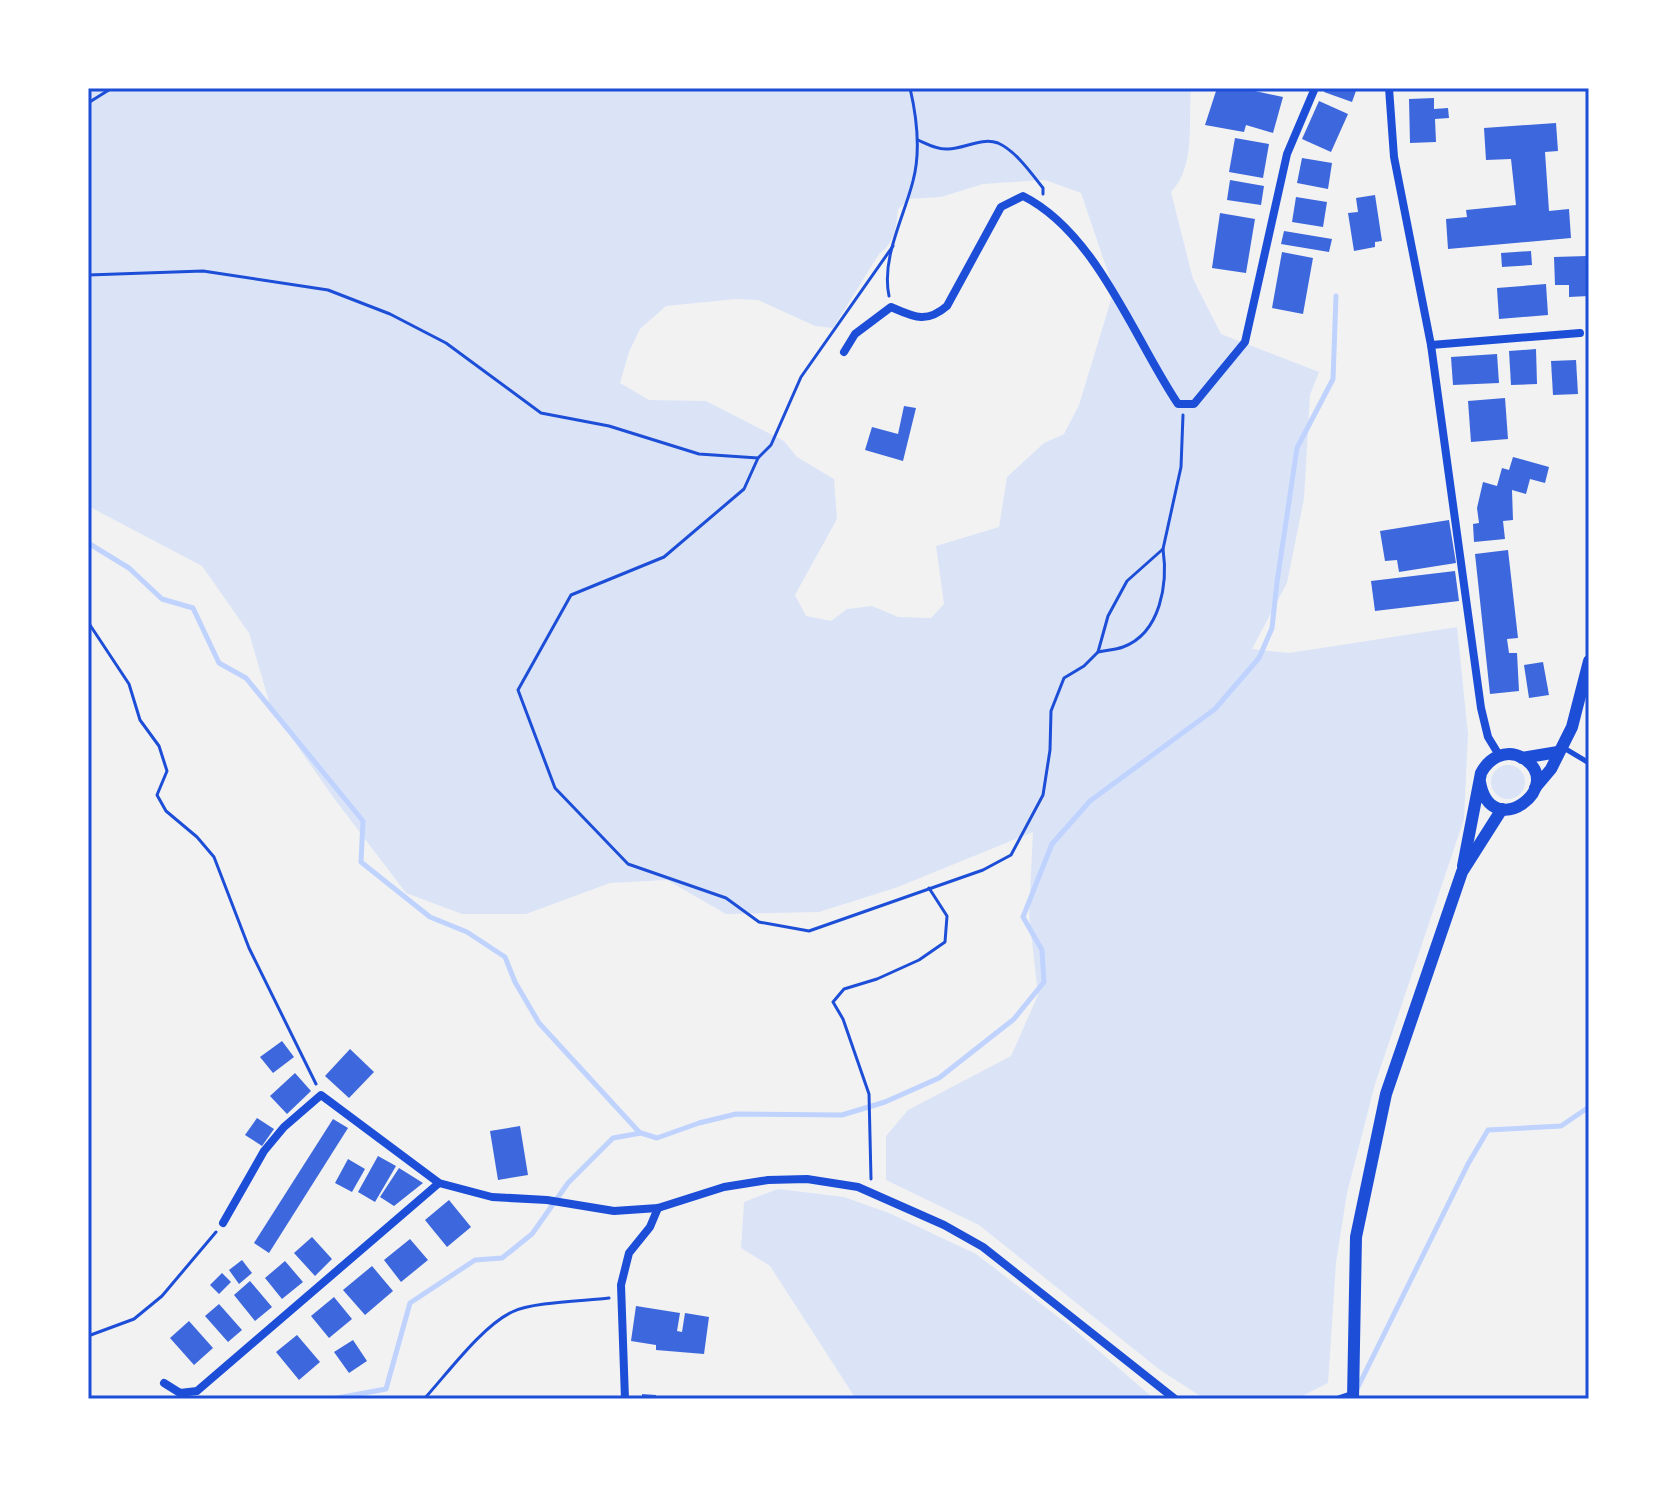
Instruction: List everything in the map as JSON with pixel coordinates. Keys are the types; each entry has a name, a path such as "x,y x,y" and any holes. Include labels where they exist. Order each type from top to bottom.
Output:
{"street":[{"path":"844,352 855,334 891,307 925,319 947,306 1001,207 1023,196 1044,206 1075,238 1124,306 1178,404 1194,404 1245,342 1287,154 1315,88"},
{"path":"1389,88 1394,157 1431,345 1481,708 1488,737 1499,755"},
{"path":"1431,345 1580,333"},
{"path":"1480,782 1486,799 1502,809 1527,803 1561,750 1581,700 1589,661"},
{"path":"1522,758 1561,750"},
{"path":"1348,1398 1358,1224 1386,1094 1462,872 1466,841 1485,765 1499,755 1522,758 1534,771 1535,788"},
{"path":"1462,872 1502,809"},
{"path":"223,1223 264,1151 284,1127 321,1095 439,1183 492,1197 547,1200 614,1211 658,1208 724,1187 768,1180 834,1182 858,1187 944,1225 983,1247 1175,1399"},
{"path":"164,1383 180,1393 197,1391 439,1183"},
{"path":"625,1399 621,1285 629,1253 650,1227 658,1208"}],"lane":[{"path":"1561,750 1589,763"}],"path":[{"path":"88,103 112,88"},
{"path":"891,307 887,285 893,246 914,178 918,140 910,88"},
{"path":"918,140 949,150 971,143 997,143 1020,160 1043,188 1044,206"},
{"path":"893,246 801,377 771,445 758,458 744,489 664,557 571,595 518,690 555,788 628,864 726,898 759,922 809,931 983,870 1011,855 1043,795 1050,750 1051,711 1064,678 1084,666 1098,652 1108,616 1127,581 1163,549"},
{"path":"88,275 203,271 328,290 390,314 446,343 541,413 609,426 699,454 758,458"},
{"path":"1098,652 1125,647 1146,631 1162,602 1166,571 1163,549 1181,467 1184,418 1178,404"},
{"path":"88,622 129,684 140,720 159,746 167,771 157,795 166,811 197,837 214,857 249,948 321,1095"},
{"path":"872,1195 869,1095 857,1054 833,1002 844,989 905,967 945,942 947,916 929,888"},
{"path":"88,1336 134,1319 162,1296 223,1223"},
{"path":"424,1399 481,1336 511,1312 621,1297"}],"shaded area":[{"path":"88,88 1191,88 1188,157 1171,192 1193,279 1221,334 1319,372 1310,395 1304,499 1287,583 1252,649 1289,653 1457,627 1468,734 1464,819 1375,1084 1347,1193 1336,1263 1328,1383 1296,1399 1205,1399 1160,1370 979,1225 886,1180 886,1136 908,1110 1011,1056 1038,995 1029,915 1033,832 898,887 819,912 726,914 667,880 610,883 526,914 462,914 406,893 333,797 271,708 249,633 202,566 88,506","holes":["1045,180 1081,193 1114,290 1079,405 1064,434 1044,443 1007,477 999,527 936,546 944,604 931,618 898,617 872,606 847,609 831,621 806,616 795,595 837,519 834,479 797,457 784,441 706,401 649,400 620,383 640,329 666,306 736,299 758,300 815,326 833,328 879,254 892,239 898,209 909,199 941,197 983,184"]},
{"path":"1508,765 1520,770 1525,782 1520,794 1508,799 1496,794 1491,782 1496,770"},
{"path":"778,1189 844,1197 889,1213 976,1254 1070,1326 1151,1396 1148,1399 856,1399 770,1266 741,1248 744,1202"}],"building":[{"path":"1217,88 1255,88 1255,91 1283,97 1273,133 1246,125 1244,132 1205,125"},
{"path":"1326,88 1357,88 1352,102 1324,92"},
{"path":"1434,98 1434,109 1448,108 1449,118 1435,119 1436,142 1410,143 1409,99"},
{"path":"1319,101 1348,114 1331,152 1302,139"},
{"path":"1556,123 1558,151 1545,152 1549,211 1569,209 1571,238 1448,249 1446,219 1467,217 1466,210 1516,205 1511,159 1486,160 1484,128"},
{"path":"1235,138 1269,144 1263,178 1229,172"},
{"path":"1302,158 1332,163 1328,189 1297,183"},
{"path":"1230,180 1264,186 1261,205 1227,200"},
{"path":"1375,195 1382,241 1375,242 1375,247 1354,251 1348,213 1358,212 1356,198"},
{"path":"1296,197 1327,202 1323,227 1292,222"},
{"path":"1220,213 1255,219 1246,273 1212,268"},
{"path":"1284,231 1332,239 1329,252 1281,244"},
{"path":"1531,251 1532,265 1502,267 1501,253"},
{"path":"1282,252 1313,258 1303,314 1272,308"},
{"path":"1587,256 1589,296 1569,297 1569,285 1555,285 1554,257"},
{"path":"1546,284 1548,315 1499,319 1497,288"},
{"path":"1536,349 1537,384 1511,385 1509,351"},
{"path":"1497,354 1499,383 1453,385 1451,357"},
{"path":"1576,360 1578,394 1553,395 1551,361"},
{"path":"1505,398 1508,439 1471,442 1468,401"},
{"path":"904,406 916,408 903,461 865,450 872,427 898,434"},
{"path":"1513,457 1549,467 1545,483 1530,479 1526,494 1512,490 1513,520 1503,521 1505,539 1474,542 1473,524 1479,523 1477,508 1483,482 1497,486 1502,468 1509,470"},
{"path":"1449,520 1456,563 1399,572 1397,560 1385,561 1380,531"},
{"path":"1508,550 1518,638 1507,639 1509,653 1517,653 1519,691 1490,694 1475,554"},
{"path":"1455,571 1459,601 1375,611 1371,581"},
{"path":"1543,662 1549,695 1529,698 1524,665"},
{"path":"282,1041 294,1057 273,1073 260,1057"},
{"path":"350,1049 374,1072 349,1098 325,1076"},
{"path":"295,1073 311,1091 287,1114 270,1096"},
{"path":"257,1118 274,1129 262,1146 245,1135"},
{"path":"333,1119 348,1128 269,1253 254,1243"},
{"path":"520,1126 528,1175 498,1180 490,1131"},
{"path":"378,1156 396,1166 375,1202 358,1192"},
{"path":"348,1159 365,1169 352,1192 335,1183"},
{"path":"399,1168 423,1183 394,1206 380,1197"},
{"path":"449,1200 471,1227 447,1247 425,1220"},
{"path":"312,1237 332,1259 315,1276 294,1253"},
{"path":"410,1239 428,1260 401,1282 384,1260"},
{"path":"242,1260 252,1273 239,1284 229,1270"},
{"path":"285,1261 303,1282 282,1299 265,1278"},
{"path":"372,1266 393,1291 365,1315 343,1290"},
{"path":"222,1273 231,1282 219,1294 210,1285"},
{"path":"250,1281 272,1307 255,1321 234,1295"},
{"path":"334,1297 352,1319 329,1338 311,1316"},
{"path":"219,1304 242,1330 228,1342 205,1316"},
{"path":"636,1306 680,1313 677,1331 682,1332 685,1313 709,1317 704,1354 656,1350 656,1345 631,1341"},
{"path":"189,1321 213,1348 194,1365 170,1338"},
{"path":"297,1335 320,1362 299,1380 276,1352"},
{"path":"353,1340 367,1361 349,1373 334,1352"},
{"path":"642,1394 656,1395 656,1399 642,1399"}],"waterway":[{"path":"332,1399 386,1389 410,1303 475,1260 502,1258 532,1234 568,1183 613,1138 641,1133 657,1138 736,1114 842,1115 885,1102 939,1078 1014,1019 1044,982 1042,950 1023,917 1052,844 1090,801 1215,709 1259,658 1272,628 1297,448 1333,379 1336,296"},
{"path":"88,543 129,568 162,599 193,608 219,663 246,678 363,821 361,862 430,917 467,932 505,957 515,982 539,1023 640,1133"},
{"path":"1356,1391 1468,1164 1488,1130 1561,1126 1589,1107"}]}
